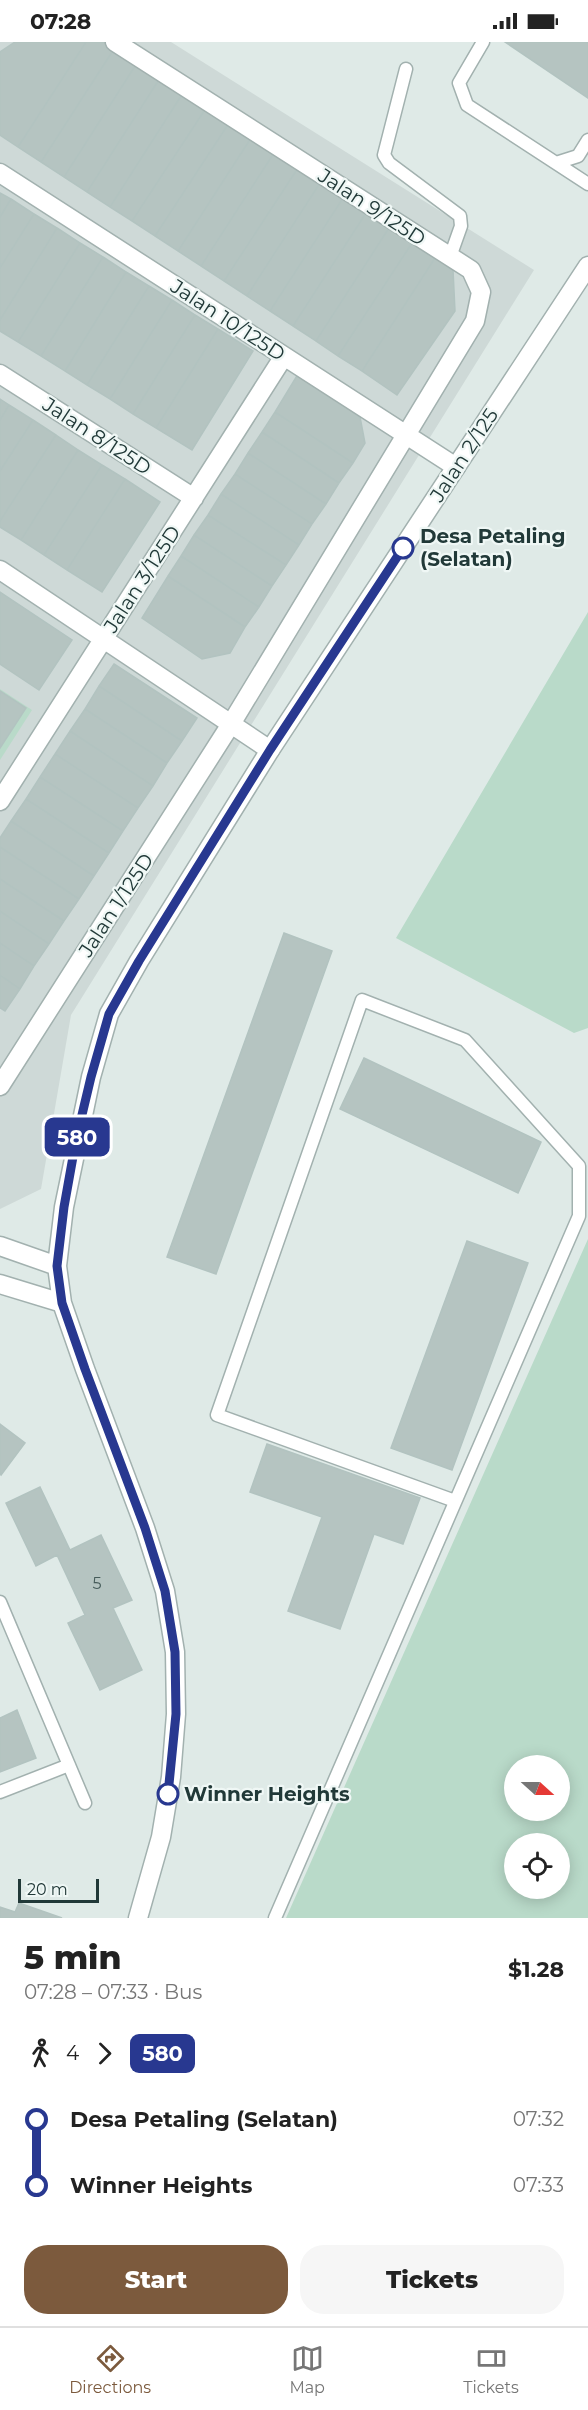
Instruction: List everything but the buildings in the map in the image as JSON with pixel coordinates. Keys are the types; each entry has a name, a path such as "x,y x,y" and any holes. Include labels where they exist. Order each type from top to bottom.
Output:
{"street":[{"name":"Jalan 9/125D","path":"115,42 471,270 481,292 475,321 407,436"},
{"name":"Jalan 10/125D","path":"0,173 456,467"},
{"name":"Jalan 2/125","path":"138,1918 161,1837 171,1777 176,1714 175,1652 165,1591 152,1549 62,1303 57,1266 64,1207 76,1140 91,1077 109,1014 139,961 270,750 588,266"},
{"name":"Jalan 3/125D","path":"0,801 284,356"},
{"name":"Jalan 8/125D","path":"0,374 194,498"},
{"path":"231,724 407,436"},
{"path":"0,570 270,750"},
{"name":"Jalan 1/125D","path":"0,1086 231,724"},
{"path":"0,1246 57,1266"},
{"path":"0,1284 62,1303"}],"lane":[{"path":"483,42 459,83 467,105 588,184"},
{"path":"406,69 384,155 389,163 460,216 461,226 450,257"},
{"path":"556,163 578,156 588,140"},
{"path":"275,1918 579,1216 579,1166 465,1040 362,1000 216,1415 455,1501"},
{"path":"0,1602 85,1803"},
{"path":"0,1792 69,1765"}],"shaded area":[{"path":"0,42 171,42 534,270 71,1015 41,1189 0,1209"}],"green space":[{"path":"588,612 588,1028 574,1033 396,938"},
{"path":"0,689 32,710 0,760"},
{"path":"588,1239 588,1918 286,1918"}],"bus line":[{"name":"580","path":"168,1794 176,1714 175,1652 165,1591 145,1528 62,1303 57,1266 64,1207 76,1140 109,1014 139,961 270,750 403,548"}],"place":[{"name":"Desa Petaling (Selatan)","path":"403,548"},
{"name":"Winner Heights","path":"168,1794"}]}
